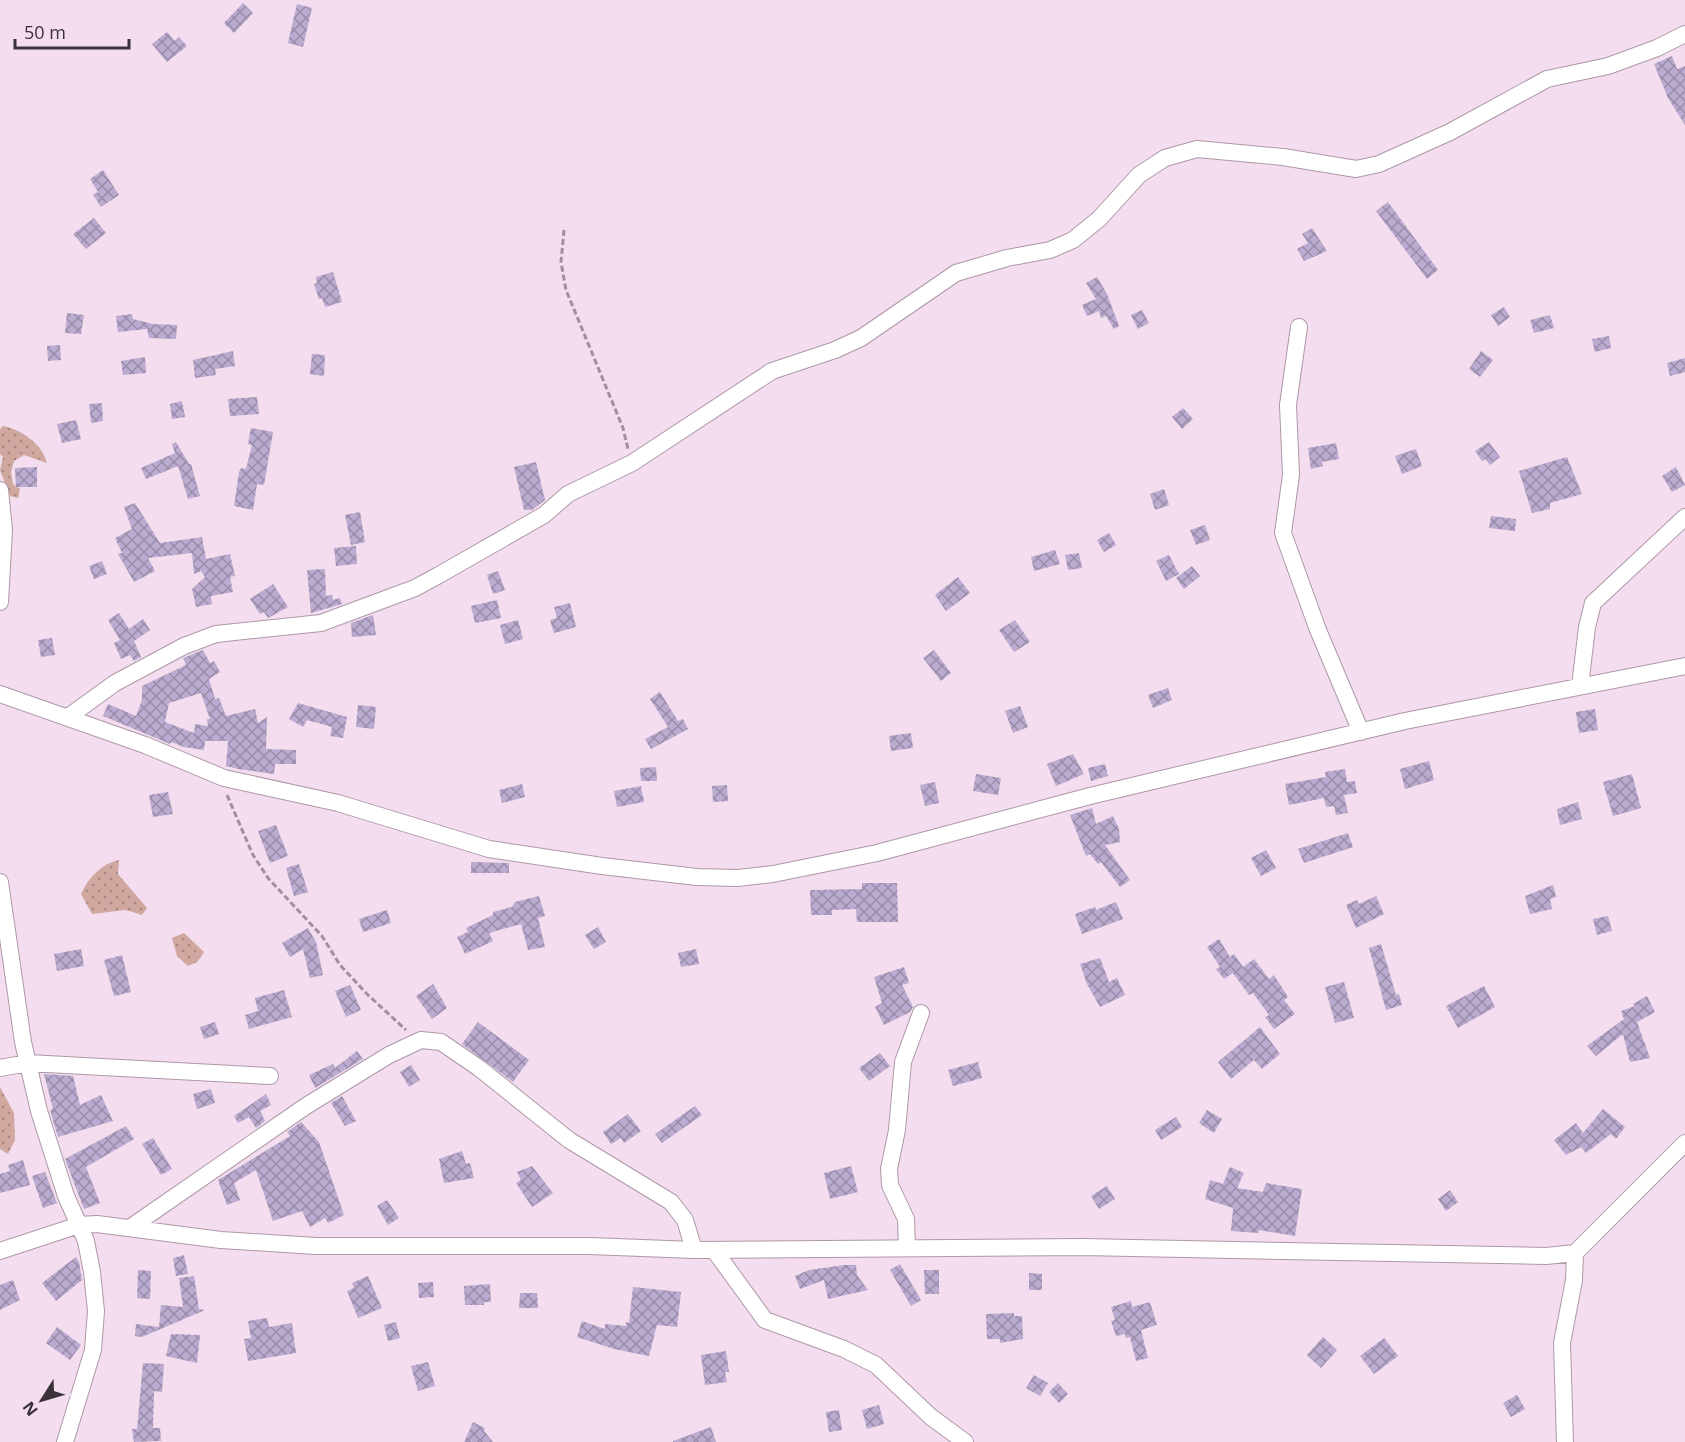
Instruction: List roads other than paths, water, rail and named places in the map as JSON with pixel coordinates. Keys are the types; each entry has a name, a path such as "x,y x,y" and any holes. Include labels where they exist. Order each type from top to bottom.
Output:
{"street":[{"path":"68,717 115,683 184,646 216,634 321,623 415,588 544,515 562,498 577,489 632,463 772,371 861,338 956,273 1007,258 1050,250 1073,240 1099,219 1139,175 1165,158 1197,149 1283,157 1356,169 1379,164 1450,132 1547,79 1608,66 1657,48 1685,34"},
{"path":"1299,327 1288,405 1291,475 1283,533 1318,630 1360,732"},
{"path":"0,490 4,530 0,602"},
{"path":"1580,686 1587,627 1593,603 1685,517"},
{"path":"0,694 68,717 224,778 338,803 489,849 602,867 697,877 738,878 773,874 877,853 1090,796 1360,732 1685,666"},
{"path":"0,882 28,1063 39,1110 66,1196 86,1241 92,1272 95,1330 93,1350 65,1442"},
{"path":"907,1247 906,1219 890,1185 889,1169 897,1130 903,1062 921,1013"},
{"path":"131,1227 306,1106 389,1055 421,1040 441,1042 569,1140 671,1203 685,1220 694,1250"},
{"path":"0,1068 28,1063 270,1076"},
{"path":"0,1251 79,1225 131,1227 221,1240 316,1246 590,1246 694,1250 1083,1247 1491,1257 1575,1253 1685,1143"},
{"path":"714,1250 765,1320 844,1349 876,1365 931,1417 965,1442"},
{"path":"1565,1442 1562,1342 1574,1280 1575,1253"}]}
